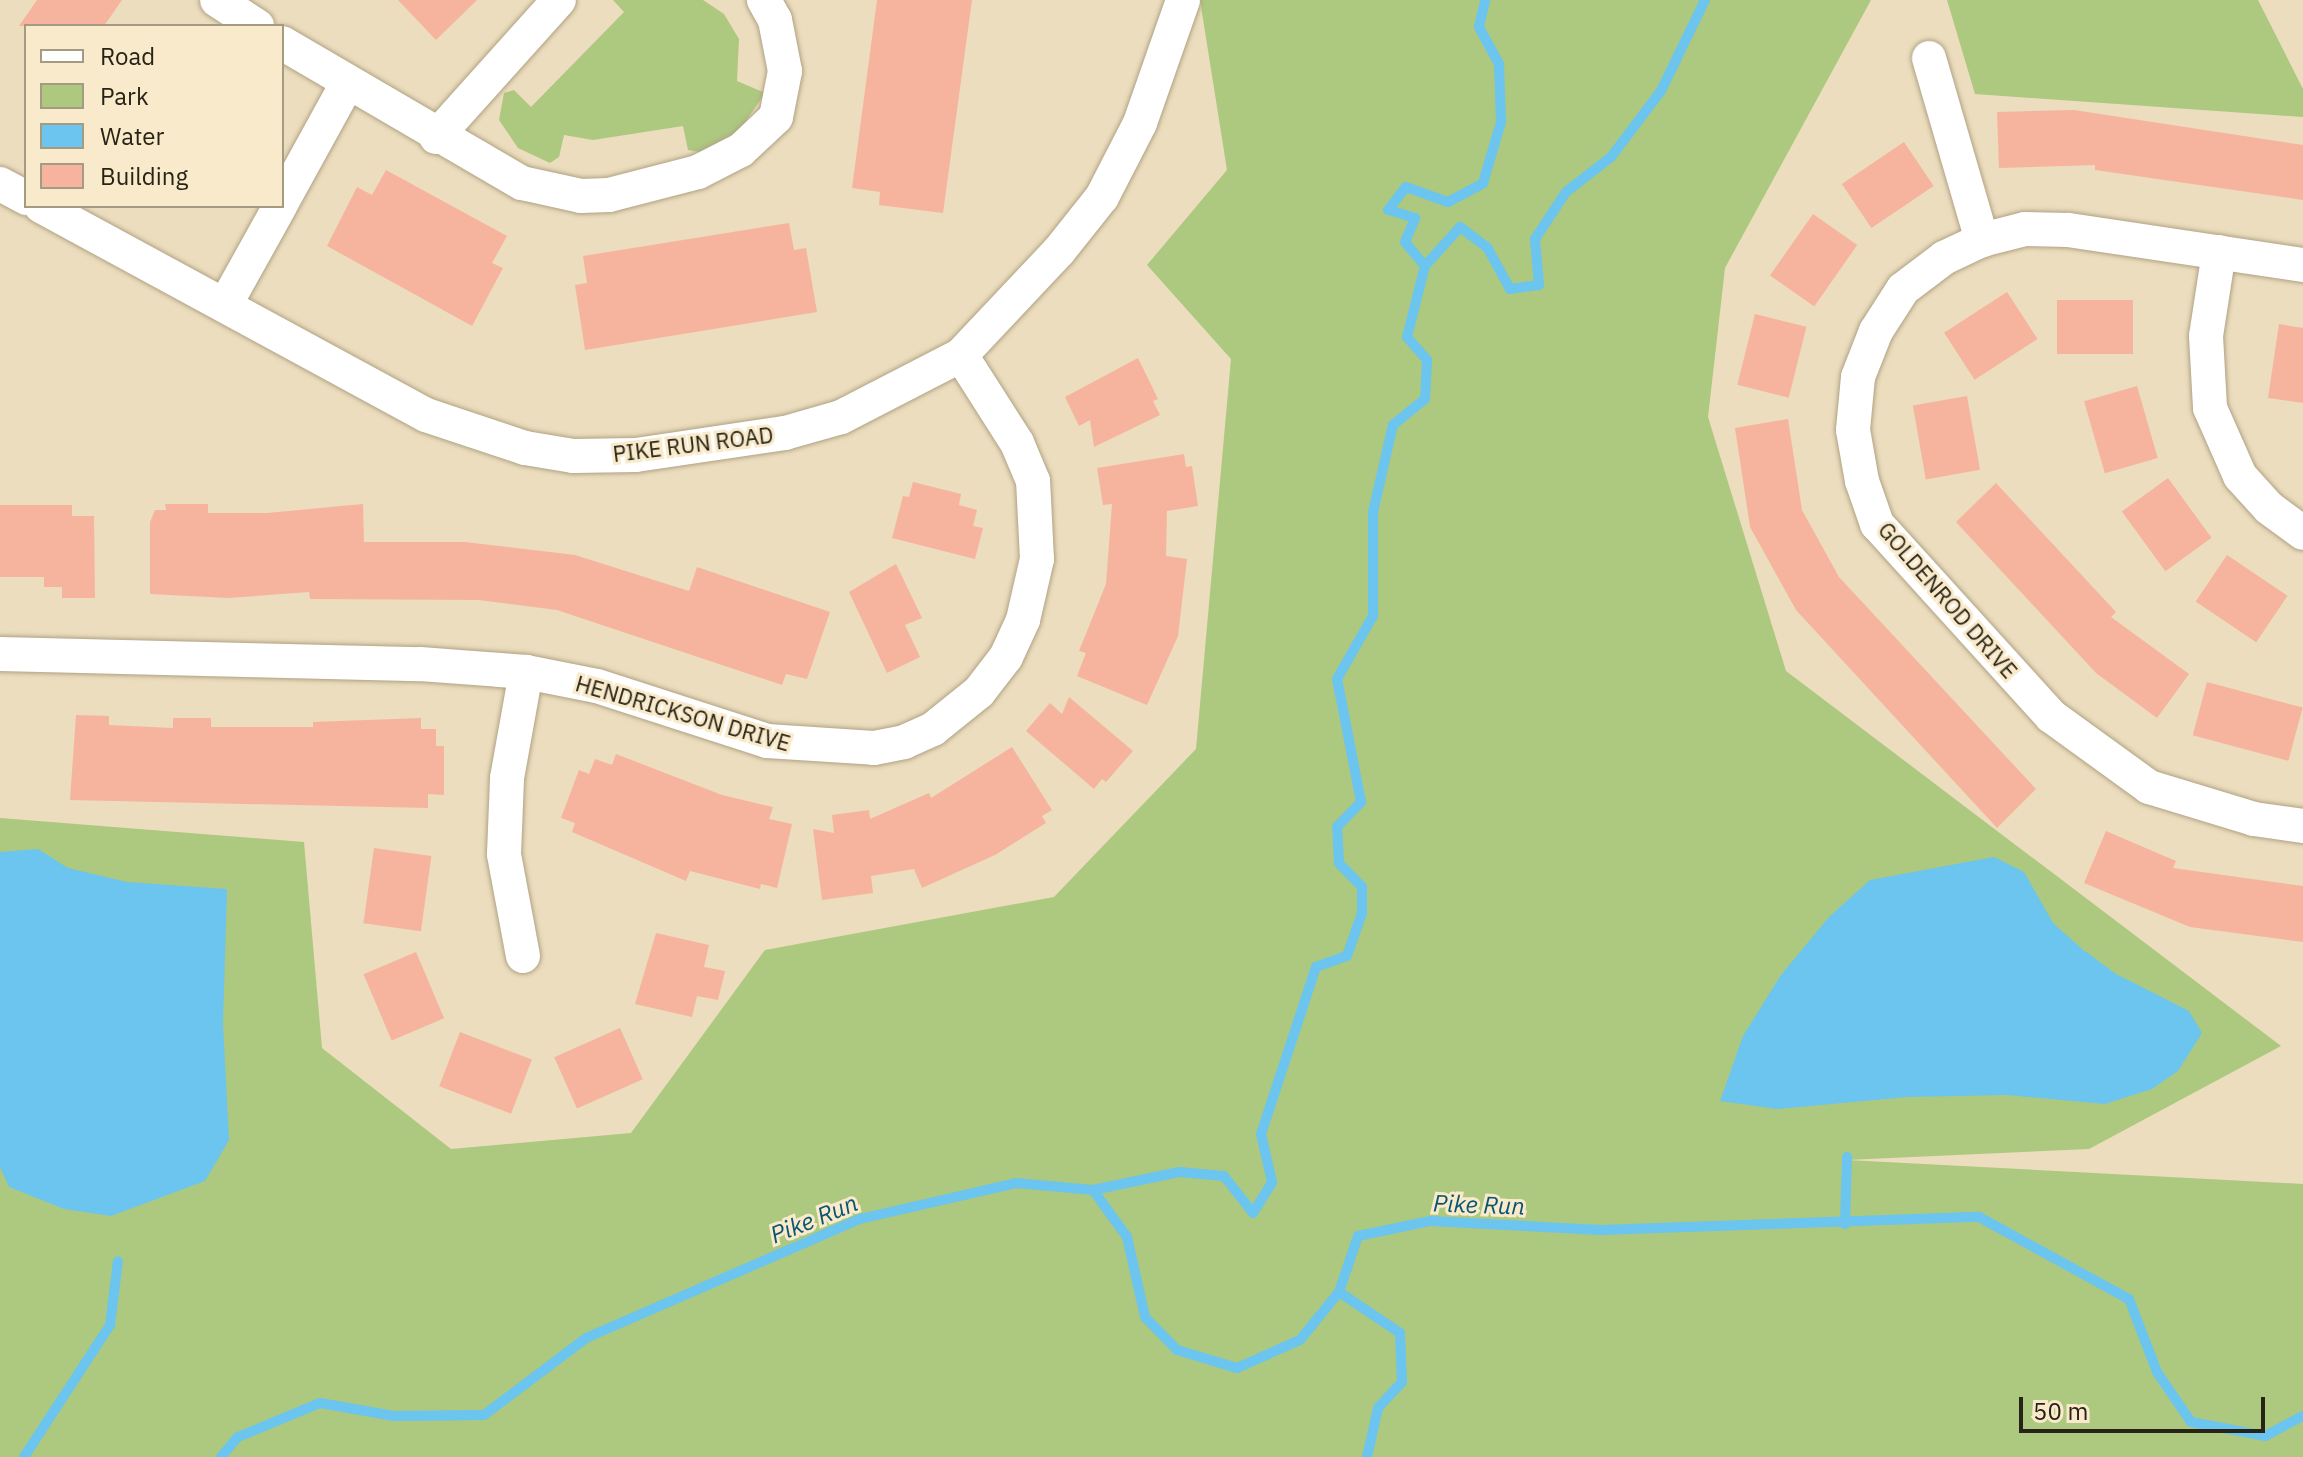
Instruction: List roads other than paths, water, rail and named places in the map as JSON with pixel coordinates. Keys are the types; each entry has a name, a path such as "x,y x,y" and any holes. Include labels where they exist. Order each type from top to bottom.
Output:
{"street":[{"path":"217,0 254,24"},
{"path":"436,137 559,0"},
{"path":"284,44 436,137 522,183 581,196 609,195 698,172 741,150 776,117 785,71 775,20 764,0"},
{"name":"PIKE RUN ROAD","path":"45,208 426,415 525,448 573,456 636,455 785,433 841,417 961,355 1059,251 1102,197 1140,123 1183,0"},
{"path":"1929,58 1982,240"},
{"path":"284,199 347,84"},
{"path":"0,184 24,197"},
{"path":"225,305 279,208"},
{"name":"GOLDENROD DRIVE","path":"2303,265 2068,230 2025,229 1982,240 1944,258 1903,289 1876,331 1858,377 1853,430 1862,481 1877,524 2051,716 2099,754 2149,787 2197,804 2303,826"},
{"path":"2219,252 2206,336 2210,408 2240,476 2269,508 2303,533"},
{"name":"HENDRICKSON DRIVE","path":"0,654 420,664 526,672 597,686 767,741 806,747 874,748 933,729 979,692 1006,657 1023,620 1037,559 1033,481 1017,443 961,355"},
{"path":"523,956 504,854 507,778 526,672"}],"water":[{"path":"38,849 68,868 127,882 227,889 223,1024 229,1140 205,1181 111,1216 64,1209 9,1187 0,1167 0,852"},
{"path":"1994,857 2024,872 2053,923 2082,949 2116,974 2189,1011 2202,1033 2178,1071 2152,1089 2105,1104 2007,1095 1907,1097 1777,1109 1720,1101 1743,1036 1781,975 1829,917 1870,880"}],"waterway":[{"path":"1425,266 1405,242 1415,218 1388,210 1406,187 1448,202 1483,183 1501,122 1499,64 1479,27 1485,0"},
{"path":"1093,1190 1179,1172 1224,1176 1253,1213 1272,1182 1261,1134 1316,967 1347,956 1362,913 1362,887 1339,863 1337,827 1361,802 1337,679 1373,616 1373,512 1393,425 1425,399 1427,360 1407,337 1425,266 1460,227 1487,247 1510,289 1539,285 1535,239 1566,192 1611,157 1661,91 1705,0"},
{"path":"1845,1224 1847,1157"},
{"name":"Pike Run","path":"221,1457 238,1437 320,1403 394,1416 484,1415 586,1338 860,1219 1016,1183 1093,1190 1127,1237 1145,1317 1177,1350 1237,1368 1300,1340 1339,1292 1358,1236 1430,1221 1601,1230 1979,1217 2129,1299 2157,1372 2191,1422 2265,1436 2303,1416"},
{"path":"24,1457 110,1325 118,1261"},
{"path":"1339,1292 1400,1333 1402,1382 1378,1408 1367,1457"}]}
